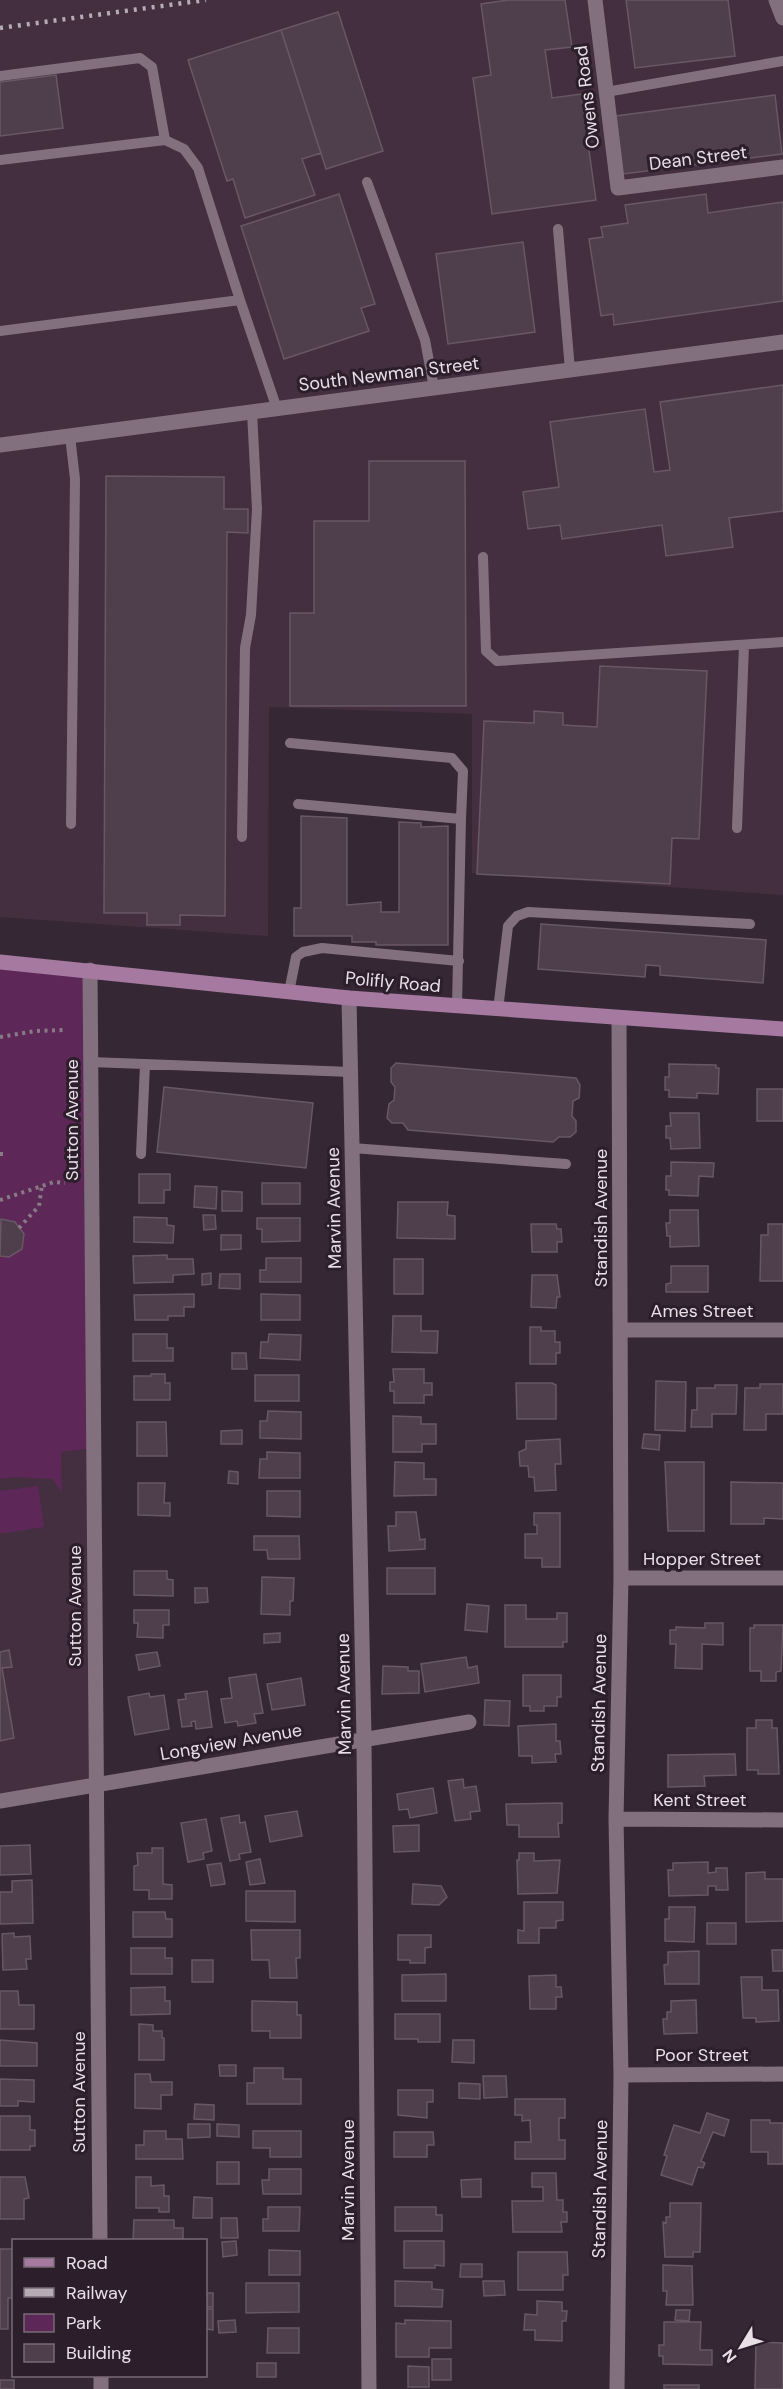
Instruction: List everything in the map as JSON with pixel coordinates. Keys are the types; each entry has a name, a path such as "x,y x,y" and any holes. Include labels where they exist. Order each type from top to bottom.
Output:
{"main road":[{"name":"Polifly Road","path":"0,962 349,998 783,1029"}],"street":[{"name":"Owens Road","path":"595,0 618,188"},
{"path":"776,0 783,18"},
{"name":"Dean Street","path":"618,188 783,167"},
{"name":"South Newman Street","path":"0,445 783,342"},
{"name":"Sutton Avenue","path":"90,970 100,2239"},
{"name":"Marvin Avenue","path":"349,998 364,1738 369,2389"},
{"name":"Standish Avenue","path":"616,2389 621,2075 616,1819 621,1578 619,1018"},
{"name":"Ames Street","path":"621,1330 783,1330"},
{"name":"Hopper Street","path":"621,1578 783,1578"},
{"name":"Longview Avenue","path":"0,1801 469,1722"},
{"name":"Kent Street","path":"616,1819 783,1820"},
{"name":"Poor Street","path":"621,2075 783,2074"}],"lane":[{"path":"0,76 140,58 152,67 165,140"},
{"path":"606,92 783,61"},
{"path":"0,160 165,140 184,149 198,168 277,408"},
{"path":"367,182 425,340 434,388"},
{"path":"558,229 570,370"},
{"path":"0,331 240,300"},
{"path":"242,837 245,648 251,615 257,509 252,412"},
{"path":"70,436 75,479 71,824"},
{"path":"483,558 486,651 497,661 783,642"},
{"path":"737,828 744,645"},
{"path":"290,743 452,758 463,771 457,1006"},
{"path":"298,804 461,819"},
{"path":"498,1010 508,926 517,916 528,912 750,924"},
{"path":"289,992 296,957 303,952 322,948 459,962"},
{"path":"91,1062 351,1072"},
{"path":"141,1154 145,1065"},
{"path":"352,1148 566,1164"}],"path":[{"path":"0,1037 35,1031 65,1030"},
{"path":"0,1200 42,1185 54,1182 65,1183"},
{"path":"19,1228 39,1206 42,1185"}],"shaded area":[{"path":"0,0 783,0 783,895 472,873 472,714 269,707 268,936 0,917"},
{"path":"94,1448 96,1785 0,1801 0,1458"}],"green space":[{"path":"0,962 90,970 94,1448 61,1452 62,1492 52,1479 15,1477 0,1479"},
{"path":"38,1486 44,1527 0,1534 0,1491"}],"building":[{"path":"508,0 565,0 572,47 545,50 552,98 581,94 596,200 492,214 473,78 491,75 481,4"},
{"path":"626,0 728,0 735,56 635,68"},
{"path":"338,12 383,151 326,169 281,30"},
{"path":"281,30 321,153 302,159 315,195 245,218 233,179 227,181 188,60"},
{"path":"56,75 63,128 0,136 0,82"},
{"path":"775,95 782,154 623,174 616,116"},
{"path":"339,194 375,304 361,308 369,331 284,359 241,226"},
{"path":"706,194 708,213 783,202 783,301 614,325 613,314 601,316 589,239 603,237 601,227 628,223 625,205"},
{"path":"523,242 535,332 448,344 436,254"},
{"path":"783,385 783,511 729,518 733,547 666,556 662,525 562,539 560,525 528,529 523,492 559,487 550,422 645,409 654,472 670,470 660,402"},
{"path":"369,461 465,461 466,706 290,706 290,613 314,613 314,521 369,521"},
{"path":"106,476 224,477 224,509 248,509 248,533 227,532 225,916 180,915 180,925 147,925 147,913 104,913"},
{"path":"600,666 707,671 699,839 672,838 670,884 477,874 484,721 534,723 534,711 563,713 563,725 597,727"},
{"path":"301,816 347,818 347,905 381,902 381,912 399,912 399,822 421,823 421,827 448,826 448,945 376,945 376,942 352,942 352,936 294,936 294,908 301,908"},
{"path":"541,924 766,940 763,983 660,975 660,966 646,965 645,977 538,969"},
{"path":"396,1063 576,1078 580,1085 579,1098 573,1101 572,1116 576,1121 576,1132 570,1137 559,1137 553,1142 408,1130 403,1123 392,1123 387,1118 389,1104 394,1100 395,1087 391,1082 391,1068"},
{"path":"669,1064 716,1065 716,1068 719,1068 718,1094 697,1093 697,1098 669,1097 669,1090 665,1090 665,1077 669,1077"},
{"path":"164,1087 313,1103 306,1168 157,1152"},
{"path":"757,1089 783,1089 783,1121 757,1121"},
{"path":"670,1113 699,1113 700,1148 671,1149 670,1138 666,1138 666,1126 671,1126"},
{"path":"671,1162 714,1163 713,1177 699,1176 698,1196 669,1195 669,1190 666,1190 666,1176 671,1176"},
{"path":"139,1174 170,1174 170,1190 164,1190 164,1203 139,1203"},
{"path":"262,1183 300,1183 300,1204 262,1204"},
{"path":"195,1186 217,1187 216,1209 194,1207"},
{"path":"222,1191 242,1192 242,1211 222,1211"},
{"path":"398,1202 448,1202 447,1215 455,1216 455,1239 397,1238"},
{"path":"670,1210 698,1210 699,1246 670,1247 670,1236 667,1236 666,1223 670,1223"},
{"path":"203,1215 215,1215 216,1229 204,1230"},
{"path":"134,1217 167,1218 167,1225 174,1226 173,1243 134,1242"},
{"path":"257,1218 300,1218 300,1241 262,1242 262,1229 257,1229"},
{"path":"1,1219 15,1222 24,1234 22,1249 9,1257 0,1256"},
{"path":"531,1224 556,1224 557,1229 561,1229 562,1242 557,1242 557,1252 532,1252"},
{"path":"768,1224 783,1224 783,1281 760,1281 761,1235 768,1235"},
{"path":"221,1235 241,1235 241,1249 221,1250"},
{"path":"167,1255 167,1259 193,1259 194,1274 173,1275 173,1282 134,1283 133,1256"},
{"path":"266,1258 301,1258 301,1282 260,1282 260,1270 266,1270"},
{"path":"394,1259 423,1259 423,1294 394,1294"},
{"path":"671,1266 708,1266 708,1292 666,1292 666,1284 671,1283"},
{"path":"211,1273 211,1284 202,1285 202,1274"},
{"path":"220,1274 240,1274 240,1289 219,1288"},
{"path":"532,1275 557,1275 560,1297 557,1297 556,1308 531,1307"},
{"path":"194,1294 194,1307 184,1307 184,1316 168,1316 168,1320 135,1320 134,1295"},
{"path":"261,1294 300,1295 300,1320 261,1320"},
{"path":"393,1316 421,1316 421,1331 438,1331 437,1353 392,1352"},
{"path":"530,1327 541,1327 541,1331 555,1331 555,1342 560,1342 560,1353 556,1353 556,1364 530,1364"},
{"path":"133,1334 167,1334 167,1348 173,1348 173,1361 133,1361"},
{"path":"269,1334 301,1335 300,1360 260,1358 261,1342 268,1342"},
{"path":"232,1353 246,1353 247,1369 232,1369"},
{"path":"393,1369 424,1369 424,1383 432,1383 432,1395 424,1395 424,1403 394,1403 394,1391 390,1391 390,1382 394,1382"},
{"path":"151,1374 165,1374 165,1383 170,1383 170,1400 134,1400 134,1376 151,1376"},
{"path":"255,1375 299,1375 299,1401 255,1401"},
{"path":"656,1381 686,1382 685,1431 655,1430"},
{"path":"516,1383 556,1385 556,1419 517,1419"},
{"path":"760,1384 783,1384 783,1414 766,1414 766,1430 744,1430 745,1388 760,1388"},
{"path":"715,1385 737,1385 736,1414 712,1414 712,1427 691,1427 692,1410 697,1410 697,1388 715,1388"},
{"path":"268,1411 301,1412 301,1439 260,1438 260,1421 267,1421"},
{"path":"393,1416 421,1417 421,1424 436,1424 436,1444 422,1444 422,1452 393,1452"},
{"path":"137,1422 166,1422 167,1456 137,1456"},
{"path":"242,1430 242,1444 221,1444 221,1431"},
{"path":"644,1434 660,1435 659,1450 642,1448"},
{"path":"560,1439 561,1464 555,1464 556,1490 535,1491 534,1477 529,1477 528,1466 520,1466 519,1452 526,1449 526,1441"},
{"path":"267,1452 300,1453 300,1478 259,1478 260,1459 267,1459"},
{"path":"395,1462 424,1463 424,1479 436,1479 436,1495 394,1496"},
{"path":"665,1462 704,1462 704,1531 668,1531"},
{"path":"229,1471 238,1472 238,1484 228,1483"},
{"path":"731,1482 783,1483 783,1519 764,1518 764,1524 731,1524"},
{"path":"138,1483 165,1483 164,1503 170,1503 170,1516 138,1515"},
{"path":"267,1491 300,1491 300,1517 267,1516"},
{"path":"396,1512 416,1512 420,1540 425,1539 425,1549 389,1551 388,1526 396,1526"},
{"path":"534,1513 560,1513 560,1567 542,1567 542,1558 525,1558 525,1534 537,1534"},
{"path":"254,1536 299,1536 300,1559 268,1559 267,1550 254,1550"},
{"path":"387,1568 435,1568 435,1594 387,1594"},
{"path":"134,1571 167,1571 167,1579 173,1580 173,1596 134,1595"},
{"path":"262,1577 294,1578 290,1615 261,1614"},
{"path":"195,1588 207,1588 208,1602 195,1603"},
{"path":"467,1604 489,1606 487,1632 465,1630"},
{"path":"505,1605 526,1605 526,1619 557,1619 557,1613 567,1613 567,1642 563,1642 563,1647 505,1647"},
{"path":"134,1610 169,1610 169,1625 163,1625 163,1638 137,1637 138,1623 134,1623"},
{"path":"705,1623 723,1623 723,1645 702,1644 702,1669 675,1668 676,1644 670,1644 670,1630 676,1630 676,1627 705,1628"},
{"path":"754,1625 783,1625 781,1671 776,1672 776,1681 761,1681 761,1671 750,1671 750,1628 754,1628"},
{"path":"280,1633 280,1642 264,1643 264,1634"},
{"path":"9,1650 12,1667 2,1668 14,1738 0,1741 0,1652"},
{"path":"157,1652 160,1666 139,1670 136,1655"},
{"path":"466,1657 468,1668 477,1666 479,1683 425,1692 421,1664"},
{"path":"383,1666 408,1667 408,1671 419,1671 419,1693 382,1694"},
{"path":"256,1674 263,1713 254,1714 256,1723 238,1726 237,1721 225,1723 221,1699 232,1698 229,1678"},
{"path":"523,1675 561,1675 561,1697 557,1697 557,1706 544,1706 544,1711 530,1711 530,1706 523,1706"},
{"path":"301,1678 305,1705 272,1710 267,1684"},
{"path":"207,1691 212,1727 196,1729 195,1721 191,1722 192,1726 182,1727 178,1700 186,1699 185,1694"},
{"path":"149,1693 150,1697 164,1695 169,1729 135,1735 128,1697"},
{"path":"485,1700 510,1701 509,1726 484,1725"},
{"path":"756,1720 772,1720 772,1728 777,1728 779,1774 758,1774 758,1770 747,1770 747,1728 756,1728"},
{"path":"556,1724 556,1741 560,1741 561,1754 555,1754 556,1762 532,1763 532,1756 519,1756 518,1726"},
{"path":"735,1754 736,1775 704,1776 705,1786 668,1787 668,1755"},
{"path":"463,1779 464,1788 476,1786 480,1811 470,1812 471,1819 455,1821 448,1781"},
{"path":"433,1788 437,1813 410,1818 408,1809 399,1810 397,1794"},
{"path":"562,1803 562,1823 558,1823 559,1837 519,1837 519,1825 507,1825 506,1804"},
{"path":"297,1811 302,1836 270,1842 265,1816"},
{"path":"239,1815 240,1823 245,1822 251,1852 239,1854 240,1859 230,1861 221,1818"},
{"path":"206,1819 212,1851 203,1853 204,1859 188,1862 181,1823"},
{"path":"419,1825 419,1851 394,1852 393,1826"},
{"path":"30,1845 31,1874 0,1875 0,1846"},
{"path":"152,1848 163,1848 163,1884 172,1885 172,1899 149,1899 149,1890 134,1890 134,1866 138,1865 137,1853 152,1853"},
{"path":"519,1853 534,1853 534,1861 560,1860 557,1893 518,1894 517,1860 519,1860"},
{"path":"260,1859 265,1883 250,1885 246,1862"},
{"path":"708,1862 708,1873 716,1872 716,1868 727,1868 728,1890 716,1890 716,1886 708,1886 708,1895 669,1896 668,1870 673,1870 673,1863"},
{"path":"221,1863 225,1884 211,1886 207,1865"},
{"path":"765,1872 765,1879 783,1879 783,1921 746,1922 746,1873"},
{"path":"32,1880 33,1923 0,1924 0,1892 12,1892 12,1881"},
{"path":"413,1884 441,1886 447,1897 439,1905 412,1904"},
{"path":"246,1891 295,1891 295,1922 246,1921"},
{"path":"524,1902 563,1902 563,1920 556,1921 556,1928 539,1928 539,1943 518,1943 518,1930 524,1931"},
{"path":"669,1907 695,1907 694,1942 665,1941 665,1919 669,1919"},
{"path":"133,1912 165,1912 166,1919 172,1919 172,1937 133,1937"},
{"path":"707,1923 736,1923 736,1944 707,1944"},
{"path":"251,1930 300,1930 300,1958 296,1958 297,1978 270,1978 269,1960 252,1960"},
{"path":"14,1933 14,1937 30,1936 31,1959 26,1959 27,1969 3,1970 2,1934"},
{"path":"398,1935 431,1935 431,1947 425,1948 425,1963 398,1960"},
{"path":"131,1948 165,1948 165,1958 172,1958 172,1974 131,1974"},
{"path":"772,1950 783,1950 783,1971 773,1971"},
{"path":"699,1951 699,1984 665,1984 664,1965 668,1964 668,1952"},
{"path":"192,1960 213,1960 213,1982 192,1982"},
{"path":"446,1974 446,2001 402,2001 402,1975"},
{"path":"556,1975 556,1987 561,1987 562,1997 556,1997 556,2009 530,2009 529,1976"},
{"path":"741,1977 762,1977 762,1990 778,1990 779,2021 756,2022 756,2018 743,2018"},
{"path":"165,1987 165,2001 170,2001 170,2014 131,2015 131,1988"},
{"path":"0,1991 18,1991 19,2005 34,2005 34,2029 0,2029"},
{"path":"696,2000 697,2033 664,2034 663,2019 667,2019 667,2012 671,2012 671,2001"},
{"path":"252,2001 297,2002 297,2015 301,2015 301,2038 270,2038 270,2031 252,2031"},
{"path":"395,2014 440,2014 440,2042 395,2039"},
{"path":"139,2024 153,2025 153,2031 162,2031 164,2060 139,2060"},
{"path":"0,2040 37,2043 37,2066 0,2066"},
{"path":"453,2040 474,2040 474,2063 452,2062"},
{"path":"219,2065 236,2065 236,2076 220,2076"},
{"path":"254,2068 283,2068 283,2079 301,2079 301,2104 247,2104 247,2083 254,2083"},
{"path":"135,2074 150,2074 151,2082 172,2082 172,2095 161,2095 161,2109 135,2108"},
{"path":"483,2076 506,2076 507,2097 484,2098"},
{"path":"0,2079 34,2080 34,2102 18,2101 18,2106 0,2106"},
{"path":"459,2083 480,2084 480,2099 459,2098"},
{"path":"398,2090 433,2090 433,2102 427,2102 427,2118 398,2115"},
{"path":"515,2099 565,2099 565,2118 559,2118 559,2140 565,2140 565,2159 515,2159 515,2142 531,2142 530,2120 522,2121 522,2115 515,2115"},
{"path":"195,2104 214,2105 214,2120 194,2119"},
{"path":"707,2113 729,2120 724,2136 713,2132 701,2161 705,2163 703,2168 698,2167 692,2185 661,2175 667,2156 664,2155 674,2125 700,2133"},
{"path":"0,2116 30,2116 30,2130 35,2130 35,2146 30,2146 30,2150 0,2150"},
{"path":"751,2120 783,2123 783,2164 768,2164 768,2152 751,2152"},
{"path":"188,2124 210,2124 210,2137 188,2138"},
{"path":"217,2124 239,2125 239,2137 217,2136"},
{"path":"144,2131 166,2131 166,2139 182,2139 183,2159 136,2159 136,2145 144,2145"},
{"path":"253,2131 301,2131 301,2157 270,2157 270,2148 253,2148"},
{"path":"394,2132 433,2132 434,2145 427,2145 427,2157 394,2157"},
{"path":"217,2162 239,2162 239,2184 217,2184"},
{"path":"269,2169 301,2169 301,2194 263,2194 262,2180 269,2180"},
{"path":"532,2173 556,2173 557,2200 563,2200 563,2212 567,2212 567,2222 561,2222 562,2232 513,2232 512,2201 543,2201 543,2187 532,2187"},
{"path":"0,2177 25,2177 29,2198 24,2199 24,2219 0,2219"},
{"path":"136,2177 151,2177 151,2186 164,2185 164,2196 169,2196 169,2212 159,2212 159,2208 136,2208"},
{"path":"481,2179 481,2197 462,2197 461,2180"},
{"path":"194,2197 212,2198 212,2218 193,2218"},
{"path":"670,2203 701,2203 700,2252 693,2252 693,2257 665,2257 663,2222 666,2223 666,2217 670,2217"},
{"path":"268,2207 300,2207 299,2231 263,2231 263,2219 268,2219"},
{"path":"395,2207 436,2207 436,2215 442,2215 442,2231 395,2231"},
{"path":"221,2218 237,2218 238,2238 221,2238"},
{"path":"134,2220 174,2220 174,2228 183,2228 183,2239 133,2239"},
{"path":"236,2241 237,2255 223,2257 222,2242"},
{"path":"404,2241 444,2241 444,2266 404,2268"},
{"path":"0,2249 12,2249 12,2298 8,2298 8,2329 0,2329"},
{"path":"269,2250 300,2251 300,2275 269,2275"},
{"path":"518,2252 567,2252 568,2275 563,2275 563,2290 518,2290"},
{"path":"461,2264 482,2264 482,2277 460,2277"},
{"path":"663,2265 692,2266 693,2305 666,2305 667,2291 663,2291"},
{"path":"395,2281 432,2282 432,2289 443,2290 442,2307 395,2306"},
{"path":"483,2281 504,2281 505,2295 484,2296"},
{"path":"246,2283 299,2283 299,2312 246,2313"},
{"path":"207,2293 213,2293 213,2307 207,2307"},
{"path":"537,2301 562,2302 562,2311 567,2311 566,2321 562,2321 562,2341 535,2340 535,2330 524,2330 525,2314 537,2315"},
{"path":"207,2309 213,2309 213,2330 207,2329"},
{"path":"676,2310 690,2310 689,2321 675,2320"},
{"path":"235,2320 236,2332 219,2333 218,2321"},
{"path":"405,2320 451,2321 451,2348 429,2348 429,2357 396,2357 396,2323 405,2324"},
{"path":"664,2322 701,2322 700,2350 712,2350 712,2365 663,2364 663,2356 659,2356 659,2345 664,2345"},
{"path":"268,2328 299,2328 299,2353 267,2353"},
{"path":"756,2342 783,2343 783,2389 755,2389"},
{"path":"432,2359 451,2359 451,2380 432,2380"},
{"path":"257,2363 276,2363 276,2377 257,2377"},
{"path":"408,2366 429,2367 429,2387 408,2387"},
{"path":"0,2380 14,2380 14,2389 0,2389"},
{"path":"664,2385 699,2385 699,2389 664,2389"}],"railway":[{"path":"0,28 206,0"}]}
